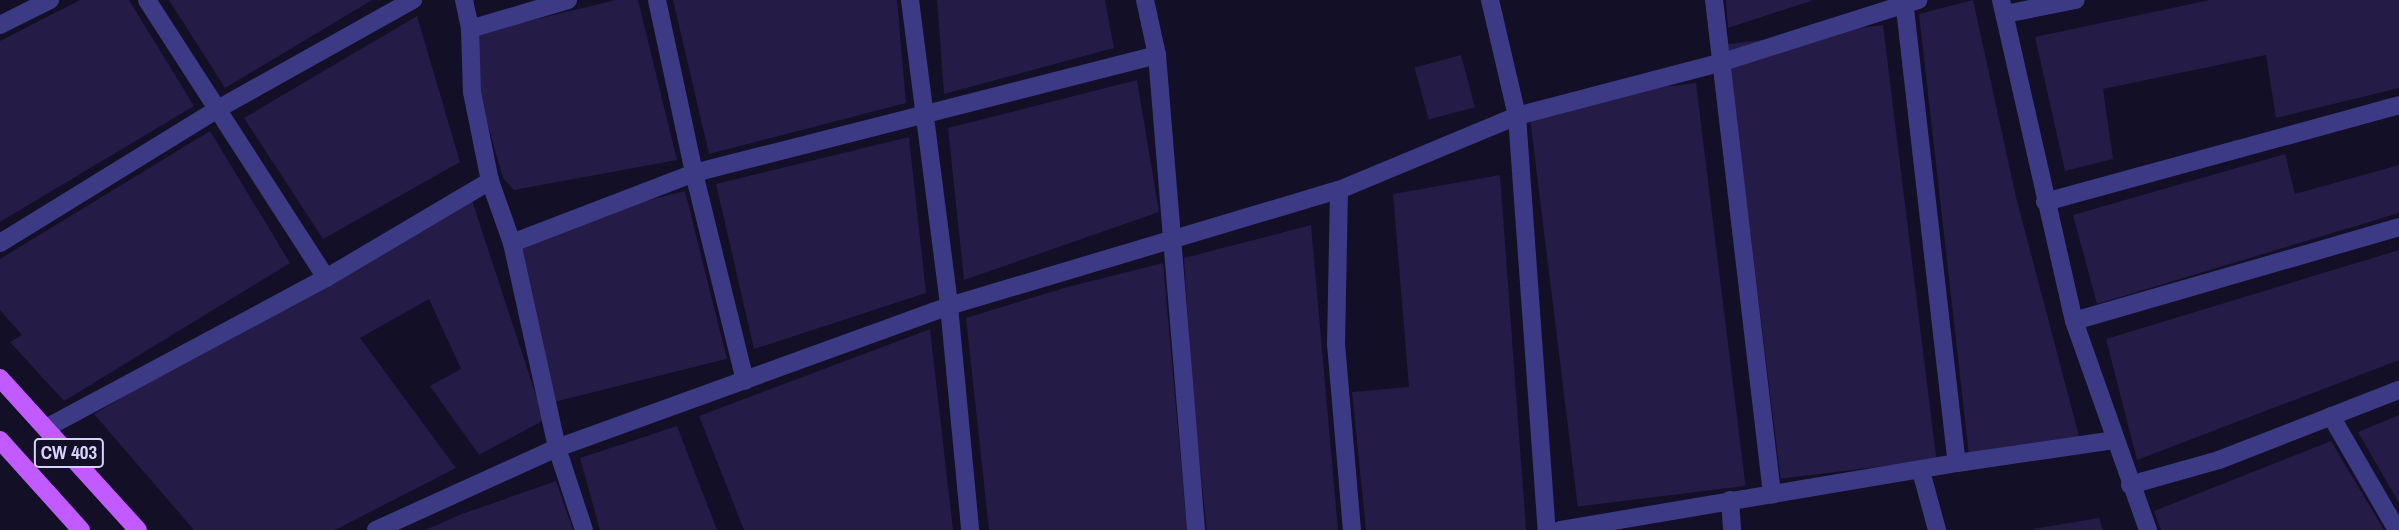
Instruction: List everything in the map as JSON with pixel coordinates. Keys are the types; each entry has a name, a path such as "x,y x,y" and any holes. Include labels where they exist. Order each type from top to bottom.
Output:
{"main road":[{"name":"CW 403","path":"0,377 138,530"},
{"name":"CW 403","path":"2,446 81,530"}],"street":[{"path":"0,25 50,0"},
{"path":"148,0 326,278"},
{"path":"0,243 216,110 413,0"},
{"path":"464,0 470,29 472,92 490,181 512,243 557,448 584,530"},
{"path":"470,29 568,0"},
{"path":"657,0 694,173 745,380"},
{"path":"910,0 949,306 970,530"},
{"path":"1145,0 1157,55 1196,530"},
{"path":"1490,0 1517,116 1547,530"},
{"path":"1714,0 1772,495"},
{"path":"2076,0 2003,7 2074,321 2148,530"},
{"path":"376,530 557,448 949,306 1339,190 1517,116 1723,62 1909,2 1957,463"},
{"path":"512,243 694,173 1157,55"},
{"path":"2045,202 2399,105"},
{"path":"46,428 326,278 490,181"},
{"path":"1339,190 1336,344 1352,530"},
{"path":"2074,321 2399,227"},
{"path":"2130,485 2219,460 2399,390"},
{"path":"2332,416 2397,530"},
{"path":"1560,530 1957,463 2115,440"},
{"path":"1922,471 1937,530"},
{"path":"1730,500 1732,530"}],"building":[{"path":"80,0 129,0 194,106 0,222 0,41"},
{"path":"169,0 372,0 225,88"},
{"path":"616,0 638,0 677,160 514,190 503,178 463,37"},
{"path":"673,0 897,0 906,103 709,154"},
{"path":"937,0 1105,0 1114,48 944,94"},
{"path":"1726,0 1811,0 1811,1 1728,28"},
{"path":"1973,0 2016,197 2080,440 1969,455 1919,14"},
{"path":"2210,0 2399,0 2399,88 2276,118 2266,55 2103,89 2113,159 2065,171 2035,37"},
{"path":"417,16 460,162 323,239 244,118"},
{"path":"1883,25 1936,460 1781,479 1727,44"},
{"path":"1461,55 1475,107 1429,120 1415,67"},
{"path":"1137,80 1159,212 964,280 948,128"},
{"path":"1696,83 1745,486 1578,507 1528,104"},
{"path":"210,131 290,263 64,401 10,342 22,335 0,310 0,259"},
{"path":"909,137 926,293 754,349 716,184"},
{"path":"2285,154 2295,194 2399,165 2399,213 2097,304 2073,215"},
{"path":"1500,175 1526,530 1366,530 1352,392 1409,387 1393,194"},
{"path":"469,191 544,420 479,455 430,386 461,369 429,299 360,338 456,468 335,530 194,530 94,414"},
{"path":"685,191 727,359 554,402 512,234"},
{"path":"1311,225 1338,530 1207,530 1194,412 1184,258"},
{"path":"2399,250 2399,360 2137,460 2106,339"},
{"path":"1163,263 1187,530 989,530 966,318 1064,288"},
{"path":"930,329 953,530 744,530 699,416"},
{"path":"2399,415 2399,503 2358,432"},
{"path":"677,426 717,530 600,530 580,458"},
{"path":"2331,441 2384,530 2161,530 2154,511"},
{"path":"556,481 573,530 425,530 462,514"},
{"path":"2099,518 2103,530 2033,529"}]}
